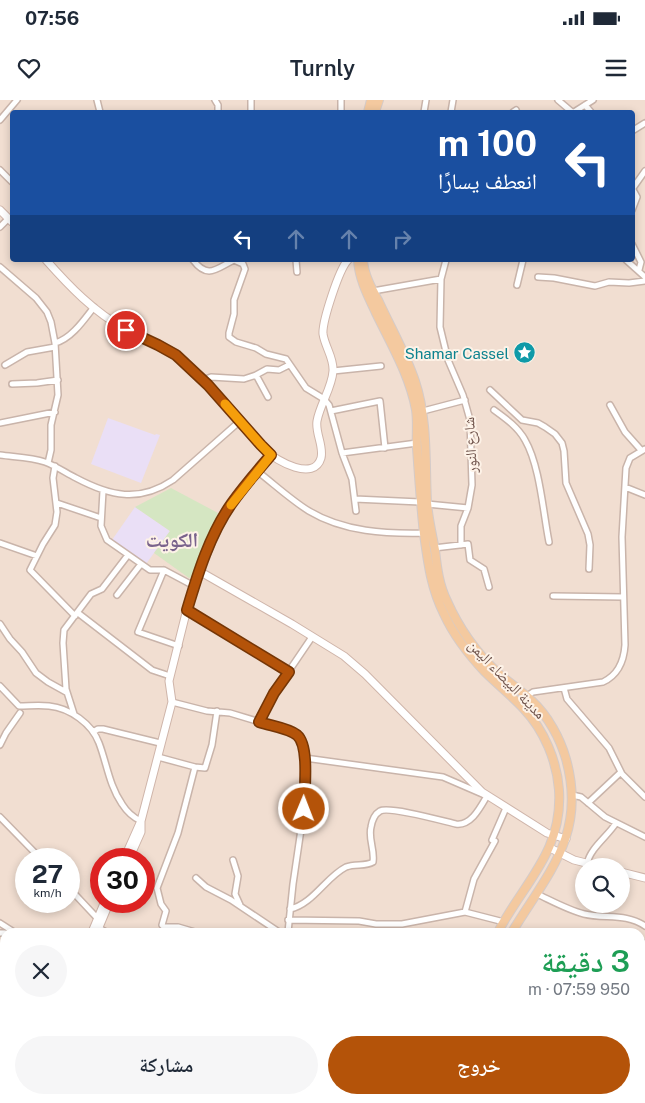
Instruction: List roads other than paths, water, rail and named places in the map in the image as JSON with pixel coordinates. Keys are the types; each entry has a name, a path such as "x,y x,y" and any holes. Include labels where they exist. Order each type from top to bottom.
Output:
{"main road":[{"path":"358,262 359,272 367,294 406,374 416,411 417,444 428,532"},
{"path":"363,262 373,290 415,381 423,411 424,503"},
{"name":"مدينة البيضاء اليمن","path":"428,532 434,548 443,593 462,630 484,659 526,696 546,717 560,742 570,774 572,795 571,818 566,839 560,854 537,894 515,928"},
{"name":"مدينة البيضاء اليمن","path":"428,532 428,566 432,587 448,622 461,644 474,660 532,719 543,736 556,768 560,804 555,836 550,848 500,928"},
{"path":"519,704 526,696"}],"street":[{"path":"0,120 17,100"},
{"path":"558,100 571,110"},
{"path":"577,110 593,100"},
{"path":"585,105 589,110"},
{"path":"0,170 10,180"},
{"path":"635,185 645,171"},
{"path":"0,210 10,219"},
{"path":"635,250 641,262 639,270"},
{"path":"48,262 74,291 94,307 126,330 171,352 202,380 271,455 289,465 304,469 313,468 319,463 322,456 316,424 333,371 323,331 336,284 346,262"},
{"path":"195,262 199,267 209,272 230,262"},
{"path":"238,262 243,264 245,269 234,300 234,314 228,333 229,337 236,342 254,347 266,354 283,358 308,390 324,399 330,405 342,453 352,479 356,510"},
{"path":"296,262 297,272"},
{"name":"شارع النور","path":"446,262 442,279 439,317 441,333 448,360 465,400 470,420 472,485 468,508 461,526 462,545"},
{"path":"517,285 523,262"},
{"path":"629,262 645,277"},
{"path":"0,267 29,291 42,305 51,322 58,380 55,412 51,425 52,450 48,463"},
{"path":"538,276 595,286 609,282 629,283 645,281"},
{"path":"373,290 442,279"},
{"path":"5,365 27,352 55,345 77,328 94,307"},
{"path":"202,380 210,377 240,380 256,375 266,369 278,370 289,365"},
{"path":"333,371 381,366"},
{"path":"256,375 268,397"},
{"path":"12,384 58,380"},
{"path":"490,390 522,420 538,423 545,427 562,443 566,483 588,534 590,545 589,569"},
{"path":"423,411 465,400"},
{"path":"331,411 380,401 385,448"},
{"path":"526,696 533,692 603,682 612,677 623,659 625,649 622,538 626,464 630,458 643,450 625,432 610,405"},
{"path":"494,410 508,420 525,440 538,481 549,542"},
{"path":"0,424 55,412"},
{"path":"0,455 48,463 103,491 139,494 160,488 193,465 240,421"},
{"path":"342,453 417,444"},
{"path":"129,848 141,821 172,702 169,685 170,676 199,571 231,504 271,455"},
{"path":"55,466 53,478 57,518 55,526 30,570 76,615 152,670 170,676"},
{"path":"258,470 302,507 330,522 365,531 428,532"},
{"path":"625,487 645,495"},
{"path":"103,491 101,526 104,536 150,570 164,570 194,586"},
{"path":"355,499 468,508"},
{"path":"57,503 101,518"},
{"path":"0,543 37,556"},
{"path":"434,548 468,544 471,562 484,569 489,587"},
{"path":"74,714 66,692 64,630 92,594 102,589 128,555"},
{"path":"117,595 141,564"},
{"path":"164,570 138,632 179,646"},
{"path":"199,571 344,656 359,668 487,796"},
{"path":"553,596 624,597"},
{"path":"187,610 289,672"},
{"path":"0,624 36,673 66,692"},
{"path":"259,722 274,693 312,637"},
{"path":"0,686 19,706 53,706 74,714 93,732 99,742 108,776 118,799 130,815 141,821"},
{"path":"564,688 567,699 606,744 621,772 645,797"},
{"path":"172,702 203,711 230,713 290,731 297,735 304,748 304,809 288,928"},
{"path":"158,757 195,767 203,768 206,766 217,711"},
{"path":"0,746 6,733 20,713"},
{"path":"93,732 98,729 160,743"},
{"path":"305,758 443,778 487,796 555,836 566,839"},
{"path":"181,928 164,927 162,925 166,911 161,904 156,888 178,833 195,767"},
{"path":"588,803 621,772"},
{"path":"572,795 579,796 616,823 645,837"},
{"path":"290,909 300,905 348,867 372,863 371,828 374,817 380,811 399,812 463,824 474,815 487,796"},
{"path":"465,912 472,883 495,841 492,840 506,808"},
{"path":"0,817 30,848"},
{"path":"133,848 140,832 141,821"},
{"path":"589,858 616,823"},
{"path":"550,848 575,860"},
{"path":"233,860 238,876 235,894 242,908"},
{"path":"630,874 645,878"},
{"path":"196,878 206,887 273,928"},
{"path":"537,894 578,912 593,916 617,916 630,919 645,926"},
{"path":"80,903 97,927"},
{"path":"288,920 402,924 465,912 504,922"},
{"path":"97,927 101,913"},
{"path":"97,927 104,913"}],"place":[{"name":"Shamar Cassel","path":"525,353"}],"district":[{"name":"الكويت","path":"172,540"}]}
